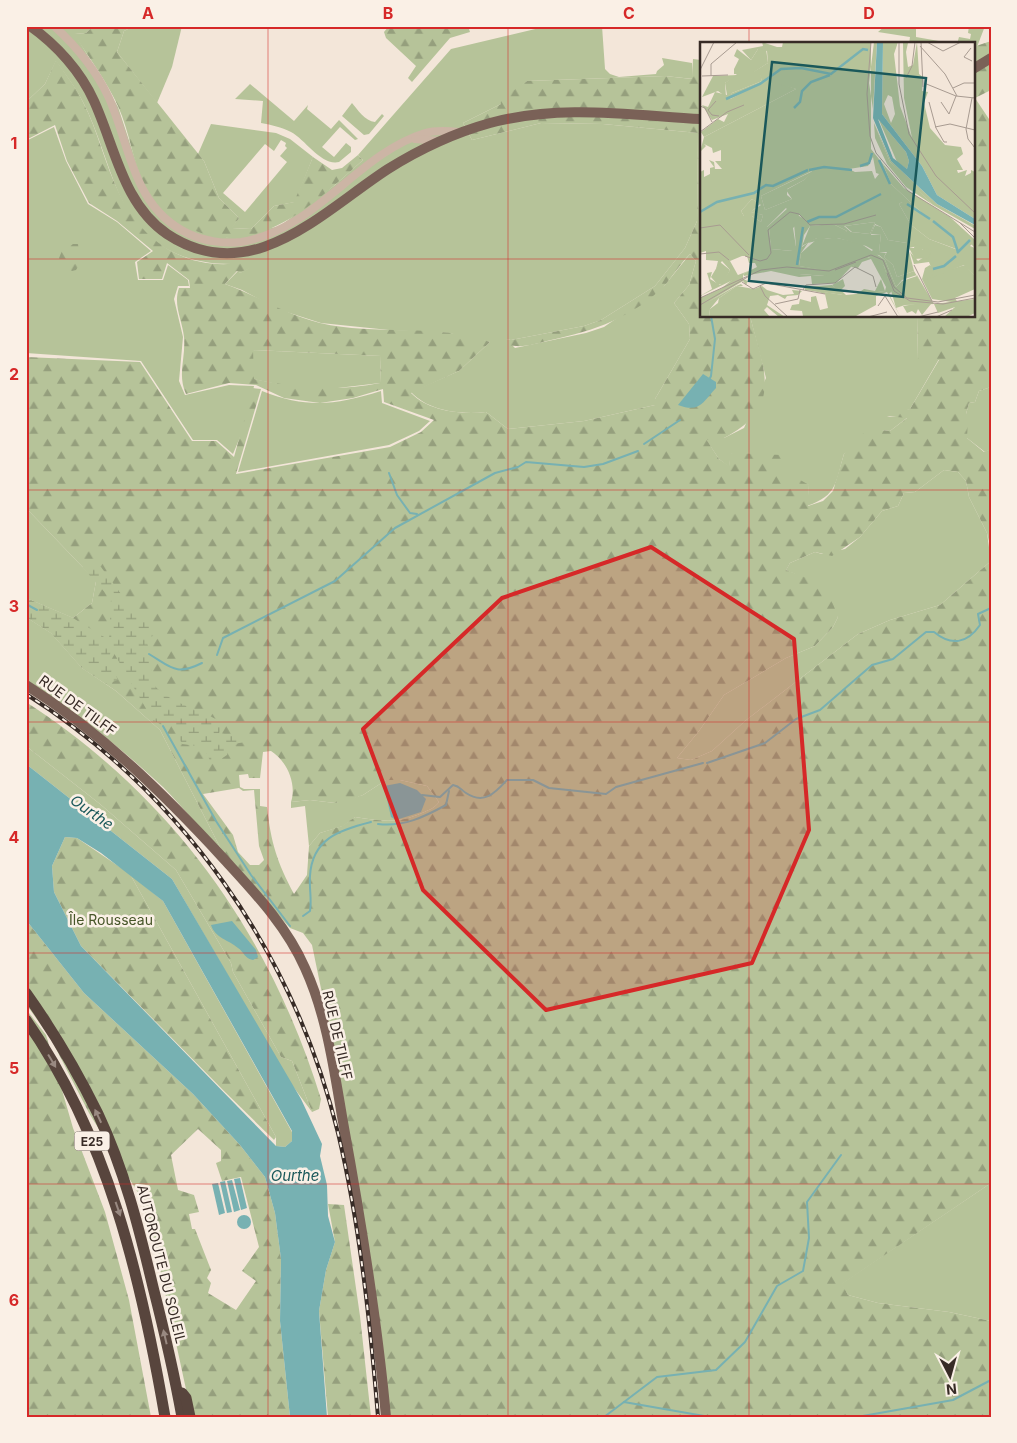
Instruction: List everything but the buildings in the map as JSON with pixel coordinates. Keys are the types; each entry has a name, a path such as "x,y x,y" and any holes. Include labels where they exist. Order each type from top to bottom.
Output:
{"highway":[{"name":"AUTOROUTE DU SOLEIL","path":"26,992 74,1067 98,1115 120,1167 135,1210 182,1417"},
{"name":"AUTOROUTE DU SOLEIL","path":"26,1020 60,1074 85,1123 105,1172 122,1222 156,1369 165,1417"},
{"path":"176,1384 186,1398 190,1417"}],"main road":[{"path":"30,26 60,52 87,87 124,179 143,211 165,232 181,242 203,250 227,253 250,251 288,238 319,220 390,168 441,141 503,120 563,111 605,111 700,118"},
{"path":"974,68 991,60"},
{"name":"RUE DE TILFF","path":"26,685 103,740 162,793 271,912 304,966 316,994 324,1026 357,1194 372,1296 386,1417"}],"street":[{"path":"54,26 83,56 100,81 114,112 136,176 147,198 166,220 193,236 214,241 233,242 270,234 295,221 372,162 411,139 427,132 463,132"},
{"path":"411,139 441,141"}],"highlighted area":[{"path":"651,547 794,639 809,830 752,963 546,1010 423,890 363,729 502,598"}],"green space":[{"path":"26,26 93,26 86,33 75,34 118,107 140,174 227,238 280,226 335,185 363,160 358,155 451,49 548,26 602,26 605,69 610,74 619,77 656,74 664,65 662,58 692,63 693,79 665,76 527,81 501,104 463,123 472,140 541,123 603,124 698,133 697,221 685,248 655,286 601,320 584,326 511,340 506,339 515,348 586,333 604,327 665,285 690,254 696,261 689,285 674,303 689,324 690,339 655,399 655,405 584,421 508,429 486,412 466,413 446,410 426,404 411,392 459,371 490,342 449,333 389,330 321,323 277,309 242,290 225,284 238,271 240,273 260,262 237,264 196,260 177,254 160,244 144,231 131,215 119,194 83,102 56,61 45,84 26,102"},
{"path":"93,26 134,26 124,31 117,52 204,161 219,198 239,218 232,228 251,229 274,206 294,202 313,157 332,170 342,168 358,155 363,160 303,210 281,224 258,233 234,238 209,235 184,225 168,214 149,195 138,169 118,106 103,78 74,34 86,33"},
{"path":"134,26 182,26 172,67 157,103 117,52 124,31"},
{"path":"389,26 468,26 470,32 450,38 412,82 408,78 416,66 386,38 384,32"},
{"path":"885,26 916,26 916,37 945,42 909,42 910,37 878,32"},
{"path":"969,26 985,26 977,47 974,47 974,42 958,42 959,37 970,39 971,34 968,33"},
{"path":"991,41 991,90 975,98 991,122 991,387 979,391 975,402 969,403 966,414 970,417 968,419 967,438 984,452 991,449 991,550 987,533 969,497 966,481 958,472 944,470 915,492 904,493 898,506 882,511 860,537 832,556 815,552 790,563 786,570 826,585 838,617 833,627 815,646 786,658 724,695 677,758 691,760 712,751 745,721 858,634 890,620 940,605 991,561 991,1183 842,1284 848,1295 878,1303 949,1312 991,1321 991,1417 388,1417 341,1085 312,945 303,933 290,928 223,853 160,730 116,691 82,668 51,633 26,617 26,598 73,618 92,603 96,581 26,508 26,357 140,362 192,441 216,441 234,457 253,388 261,389 236,474 390,447 421,432 434,420 384,402 383,389 353,398 320,403 284,398 256,385 229,383 186,394 182,380 184,337 178,312 177,294 179,288 190,288 189,280 167,263 162,279 139,279 137,262 153,251 117,221 89,203 67,161 55,125 26,140 26,102 45,84 56,60 77,91 88,113 120,195 131,214 145,231 160,244 177,254 196,261 216,264 259,259 261,263 240,273 237,271 225,284 295,315 320,323 363,329 449,333 490,342 459,371 411,393 418,399 436,408 467,413 486,412 508,429 584,421 655,405 655,399 690,339 689,324 674,303 689,285 696,261 690,254 654,296 613,321 583,332 533,345 515,346 503,343 506,339 511,340 584,326 601,320 655,286 685,248 697,221 698,133 603,124 541,123 472,140 463,123 501,104 500,100 527,81 665,76 692,79 693,59 700,60 700,318 751,318 764,370 765,386 762,400 755,413 743,426 724,438 724,445 706,439 719,459 729,466 730,453 782,455 786,464 780,480 795,477 809,485 808,506 823,501 833,491 844,454 871,425 877,424 882,430 890,431 907,418 886,416 887,412 910,409 939,360 918,359 917,318 974,318 974,47","holes":["253,350 381,356 380,383 364,386 317,388 254,379","271,751 282,761 292,781 293,795 291,802 310,800 335,803 344,802 363,795 386,780 400,780 427,786 439,802 429,810 405,819 381,820 355,817 342,826 320,833 309,846 307,875 294,894 276,852 267,807 260,806 260,789 244,789 240,787 239,775 248,774 249,778 260,778 263,752","239,788 243,791 254,790 259,846 264,860 259,865 250,865 238,852 233,835 203,794"]},
{"path":"250,84 294,121 308,105 307,109 331,129 339,120 358,139 355,140 340,127 322,147 334,157 346,143 351,147 351,152 339,162 332,162 320,156 291,132 261,123 263,101 235,99"},
{"path":"352,103 371,121 375,122 382,114 384,116 369,134 364,135 342,116"},
{"path":"211,124 276,133 290,139 313,157 295,202 274,206 251,229 231,228 239,218 219,198 204,161 198,154","holes":["281,140 286,143 285,146 287,148 280,156 287,162 245,212 223,193 265,144 274,151"]},
{"path":"54,127 66,161 88,204 117,222 151,251 135,262 138,280 163,280 168,265 188,280 189,286 178,286 174,299 183,337 179,381 185,395 229,385 254,386 245,425 233,454 217,440 193,440 141,361 26,353 26,141"},
{"path":"73,244 78,244 81,262 76,270 72,271 63,266 59,258 62,251"},
{"path":"751,318 917,318 918,359 939,359 910,409 887,417 908,417 890,431 882,430 844,454 834,487 825,497 807,506 809,485 779,480 731,453 729,467 719,459 705,438 724,438 744,428 766,378"},
{"path":"253,350 381,356 380,383 338,388 296,388 253,379"},
{"path":"991,387 991,449 985,452 967,438 966,414 969,403 975,402 979,391"},
{"path":"262,391 294,401 322,403 335,402 381,391 382,403 430,421 419,431 389,445 238,472"},
{"path":"944,470 958,472 966,481 969,497 987,533 991,561 940,605 890,620 858,634 745,721 712,751 691,760 677,758 724,695 786,658 815,646 833,627 838,617 804,578 786,570 790,563 815,552 822,554 845,549 860,537 882,511 898,506 904,493 915,492"},
{"path":"26,508 96,581 92,603 73,618 26,598"},
{"path":"82,567 101,567 124,598 124,611 140,611 154,631 153,636 146,638 153,667 148,677 153,684 172,699 214,718 223,725 219,733 242,737 245,742 234,744 237,749 234,752 228,751 227,755 218,761 210,761 204,747 182,744 174,727 169,723 163,726 152,719 111,648 109,661 118,680 106,684 82,668 51,633 26,617 26,598 73,618 109,640 111,599"},
{"path":"26,617 51,633 82,668 116,691 160,730 223,853 163,787 131,758 80,717 26,681"},
{"path":"26,702 79,740 127,781 170,826 210,874 244,926 274,981 300,1038 321,1099 319,1109 312,1112 292,1061 281,1057 233,972 231,963 176,870 100,804 26,746"},
{"path":"26,746 100,804 176,870 231,963 233,972 281,1057 292,1061 312,1112 289,1081 172,879 26,764"},
{"path":"386,780 400,780 427,786 439,802 429,810 405,819 381,820 355,817 343,826 320,833 309,846 305,806 291,808 291,802 310,800 335,803 363,795"},
{"name":"Île Rousseau","path":"65,837 77,838 130,874 276,1137 274,1140 81,946 54,892 52,866"},
{"path":"130,874 163,901 292,1132 292,1141 285,1147 276,1146 276,1137"},
{"path":"26,920 84,993 193,1094 240,1145 265,1177 275,1213 281,1259 280,1321 290,1417 192,1417 155,1246 140,1196 89,1113 51,1039 26,1004","holes":["198,1129 221,1150 221,1161 216,1163 222,1181 241,1177 259,1247 242,1271 256,1281 236,1310 208,1293 211,1283 207,1278 211,1270 195,1229 192,1229 189,1214 199,1212 194,1195 178,1190 171,1155"]},
{"path":"26,1009 46,1035 73,1128 105,1212 129,1300 151,1417 26,1417"},
{"path":"991,1183 991,1321 949,1312 878,1303 848,1295 841,1284"},
{"path":"328,1204 344,1205 360,1316 371,1417 328,1417 319,1311 326,1270 335,1242"}],"water":[{"path":"703,374 716,382 716,388 704,402 696,407 691,408 678,405"},
{"name":"Ourthe","path":"26,764 172,879 301,1099 322,1144 320,1156 327,1185 328,1216 335,1242 326,1270 319,1311 327,1417 290,1417 280,1321 281,1259 275,1213 265,1177 240,1145 193,1094 84,993 26,920","holes":["65,837 77,838 101,853 163,901 292,1131 292,1141 285,1147 276,1146 81,946 54,892 52,866"]},
{"path":"400,783 417,790 426,799 421,812 396,820 391,817 384,786"},
{"path":"232,921 256,950 258,957 253,960 248,958 238,948 216,933 211,925"},
{"path":"240,1178 247,1208 241,1210 234,1179"},
{"path":"232,1180 240,1210 234,1212 227,1181"},
{"path":"225,1181 232,1212 227,1213 220,1182"},
{"path":"218,1183 225,1213 219,1215 212,1184"},
{"path":"241,1215 247,1215 251,1222 247,1229 241,1229 237,1225 237,1219"}],"waterway":[{"path":"709,380 715,339 711,318"},
{"path":"644,444 680,420"},
{"path":"217,655 223,638 335,581 395,528 495,473 518,467 526,462 584,467 603,464 638,451"},
{"path":"389,473 397,495 410,513 417,514"},
{"path":"26,604 37,610"},
{"path":"707,763 765,743 796,719 820,710 872,665 893,659 926,632 934,632 953,641 970,636 980,625 978,614 991,608"},
{"path":"149,654 174,669 186,669 202,663"},
{"path":"163,726 216,821 251,875 290,926"},
{"path":"422,795 440,797 453,785 472,796 484,798 494,793 507,780 533,780 549,788 606,794 616,787 703,763"},
{"path":"378,824 396,824 414,820 430,813 446,805 449,791"},
{"path":"303,916 310,911 310,880 312,863 316,853 329,838 348,829 371,822"},
{"path":"624,1402 657,1377 716,1370 745,1342 777,1286 803,1271 809,1238 807,1202 841,1155"},
{"path":"857,1417 953,1400 991,1380"},
{"path":"604,1417 624,1402 710,1417"}],"railway":[{"path":"26,694 83,734 135,779 182,829 224,884 261,941 293,1003 318,1067 338,1133 346,1168 363,1274 378,1417"}]}
